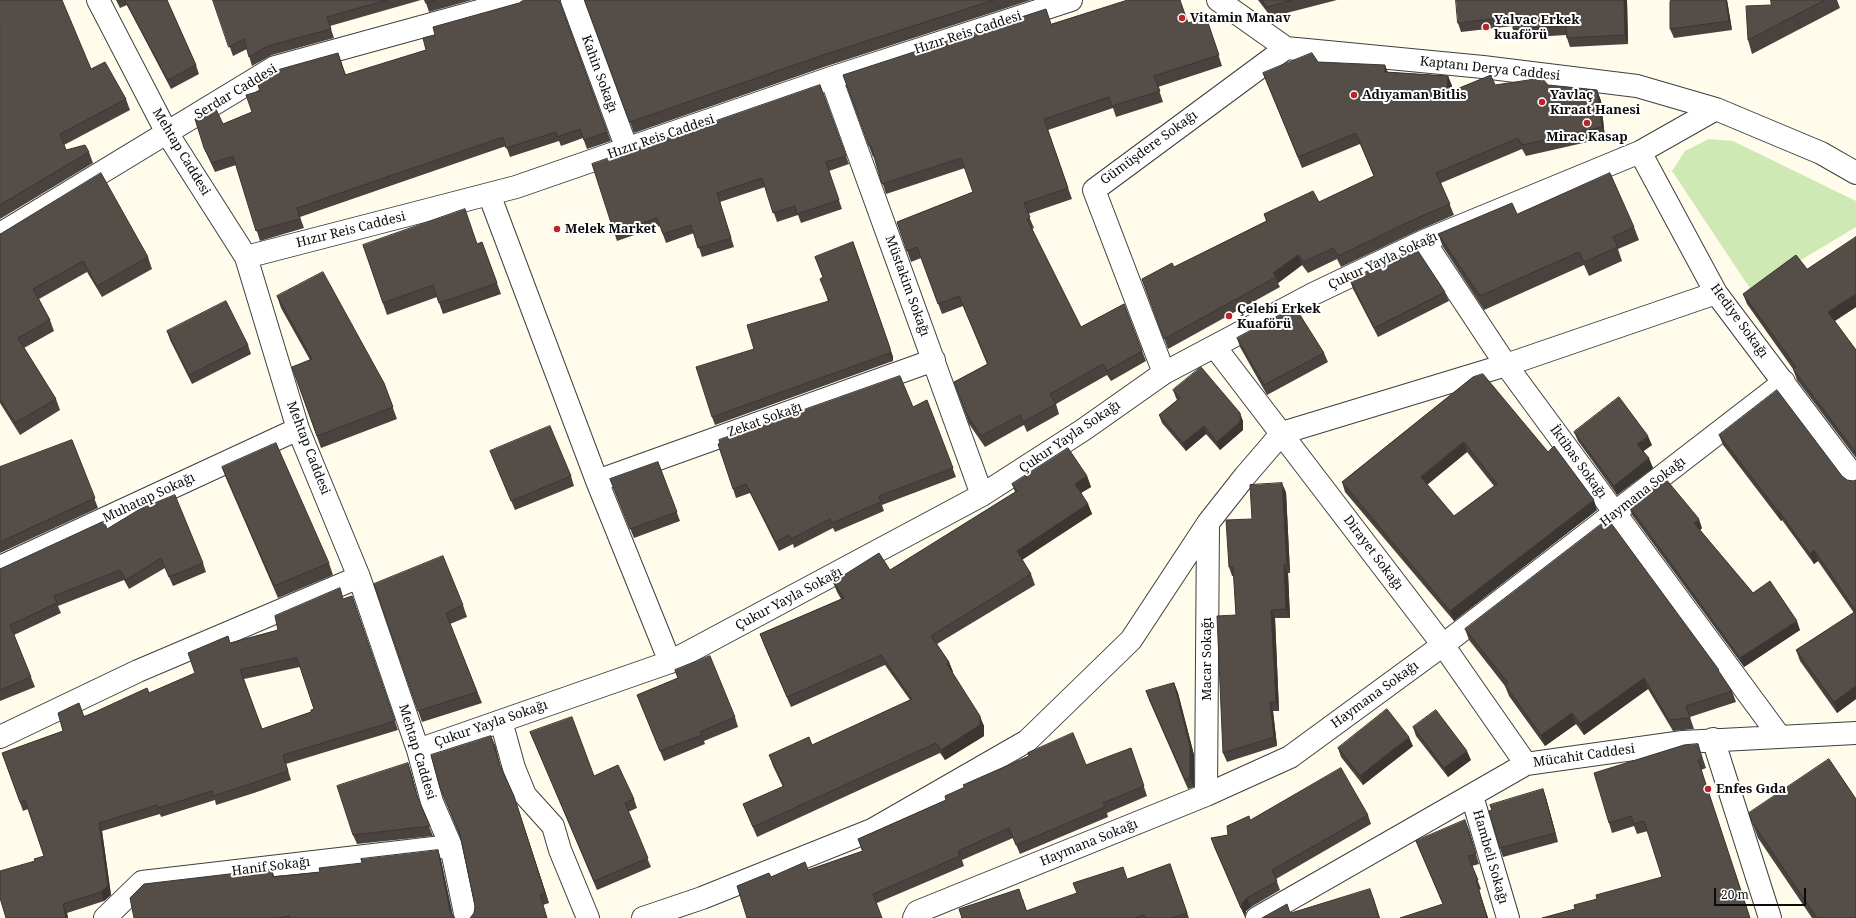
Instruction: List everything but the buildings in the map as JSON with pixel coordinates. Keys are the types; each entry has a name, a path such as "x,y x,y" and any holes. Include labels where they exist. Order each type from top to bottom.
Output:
{"street":[{"name":"Mehtap Caddesi","path":"98,0 167,133 246,257 298,429 359,577 418,750 432,802 451,846 466,918"},
{"name":"Serdar Caddesi","path":"0,234 275,66 519,0"},
{"name":"Kahin Sokağı","path":"572,0 627,149"},
{"name":"Hızır Reis Caddesi","path":"246,257 516,187 831,78 1071,0"},
{"name":"Kaptanı Derya Caddesi","path":"1218,0 1286,48 1483,67 1637,86 1716,109 1821,153 1856,173"},
{"name":"Gümüşdere Sokağı","path":"1164,373 1094,190 1286,48"},
{"name":"Müstakim Sokağı","path":"831,78 982,495"},
{"name":"Çukur Yayla Sokağı","path":"418,750 670,662 982,495 1083,430 1164,373 1313,294 1424,241 1640,152 1716,109"},
{"name":"Hediye Sokağı","path":"1640,152 1716,293 1856,479"},
{"path":"489,194 597,481 670,662"},
{"name":"İktibas Sokağı","path":"1424,241 1506,365 1780,737"},
{"path":"643,918 702,898 872,830 1027,741 1131,640 1208,523 1245,476 1282,433 1506,365 1716,293"},
{"name":"Dirayet Sokağı","path":"1215,347 1443,645 1526,764"},
{"name":"Zekat Sokağı","path":"597,481 934,360"},
{"name":"Haymana Sokağı","path":"914,918 917,912 1206,795 1290,757 1443,645 1616,514 1784,382"},
{"name":"Muhatap Sokağı","path":"0,567 298,429"},
{"name":"Macar Sokağı","path":"1206,795 1208,523"},
{"path":"0,737 138,671 359,577"},
{"path":"501,721 514,768 525,795 553,826 560,850 588,918"},
{"name":"Mücahit Caddesi","path":"1257,918 1526,764 1713,740 1856,733"},
{"path":"1713,740 1770,918"},
{"name":"Hambeli Sokağı","path":"1472,796 1508,918"},
{"name":"Hanif Sokağı","path":"105,918 142,882 451,846"}],"green space":[{"path":"1709,139 1733,141 1856,201 1856,227 1751,290 1672,171 1685,151"}],"place":[{"name":"Vitamin Manav","path":"1182,18"},
{"name":"Yalvac Erkek kuaförü","path":"1486,27"},
{"name":"Adıyaman Bitlis","path":"1354,95"},
{"name":"Yavlaç Kıraat Hanesi","path":"1542,102"},
{"name":"Mirac Kasap","path":"1587,123"},
{"name":"Melek Market","path":"557,229"},
{"name":"Çelebi Erkek Kuaförü","path":"1229,316"},
{"name":"Enfes Gıda","path":"1708,789"}]}
